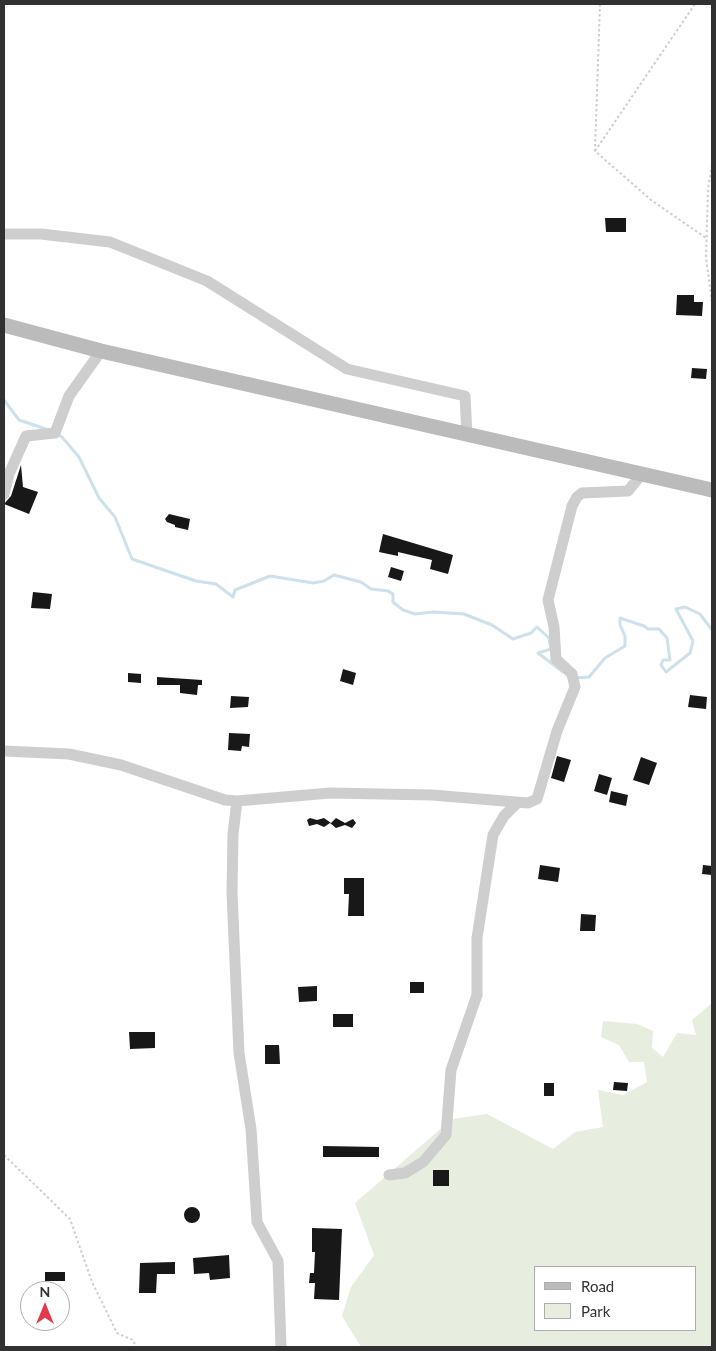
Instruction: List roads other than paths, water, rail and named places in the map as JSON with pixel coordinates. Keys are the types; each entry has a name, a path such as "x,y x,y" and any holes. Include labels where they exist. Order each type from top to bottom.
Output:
{"main road":[{"path":"4,324 101,351 220,376 467,435 712,490"}],"street":[{"path":"4,234 41,234 110,242 207,281 347,369 465,396 467,435"},
{"path":"4,494 26,436 55,433 69,396 101,351"},
{"path":"4,751 69,754 121,765 225,800 237,801 330,793 432,795 528,803 536,799 557,731 575,687 572,674 556,659 554,627 548,600 572,506 576,497 582,493 628,491 641,475"},
{"path":"237,801 233,834 232,893 239,1053 251,1130 257,1222 278,1261 281,1347"},
{"path":"389,1175 405,1173 423,1162 446,1135 451,1070 477,995 477,938 493,835 504,816 517,803"}],"waterway":[{"path":"4,400 19,420 49,430"},
{"path":"57,434 62,437 79,457 99,498 115,517 132,559 196,581 216,584 233,597 235,590 270,576 313,583 324,581 334,575 361,582 371,589 388,591 393,594 393,602 403,610 415,614 433,612 464,614 492,625 513,639 531,633 537,627 549,638 551,649 538,653 563,672"},
{"path":"575,678 589,677 605,658 625,646 625,636 620,625 620,618 648,629 659,629 667,638 670,660 663,660 661,665 666,672 690,653 693,641 676,609 685,607 700,614 712,630"}]}
